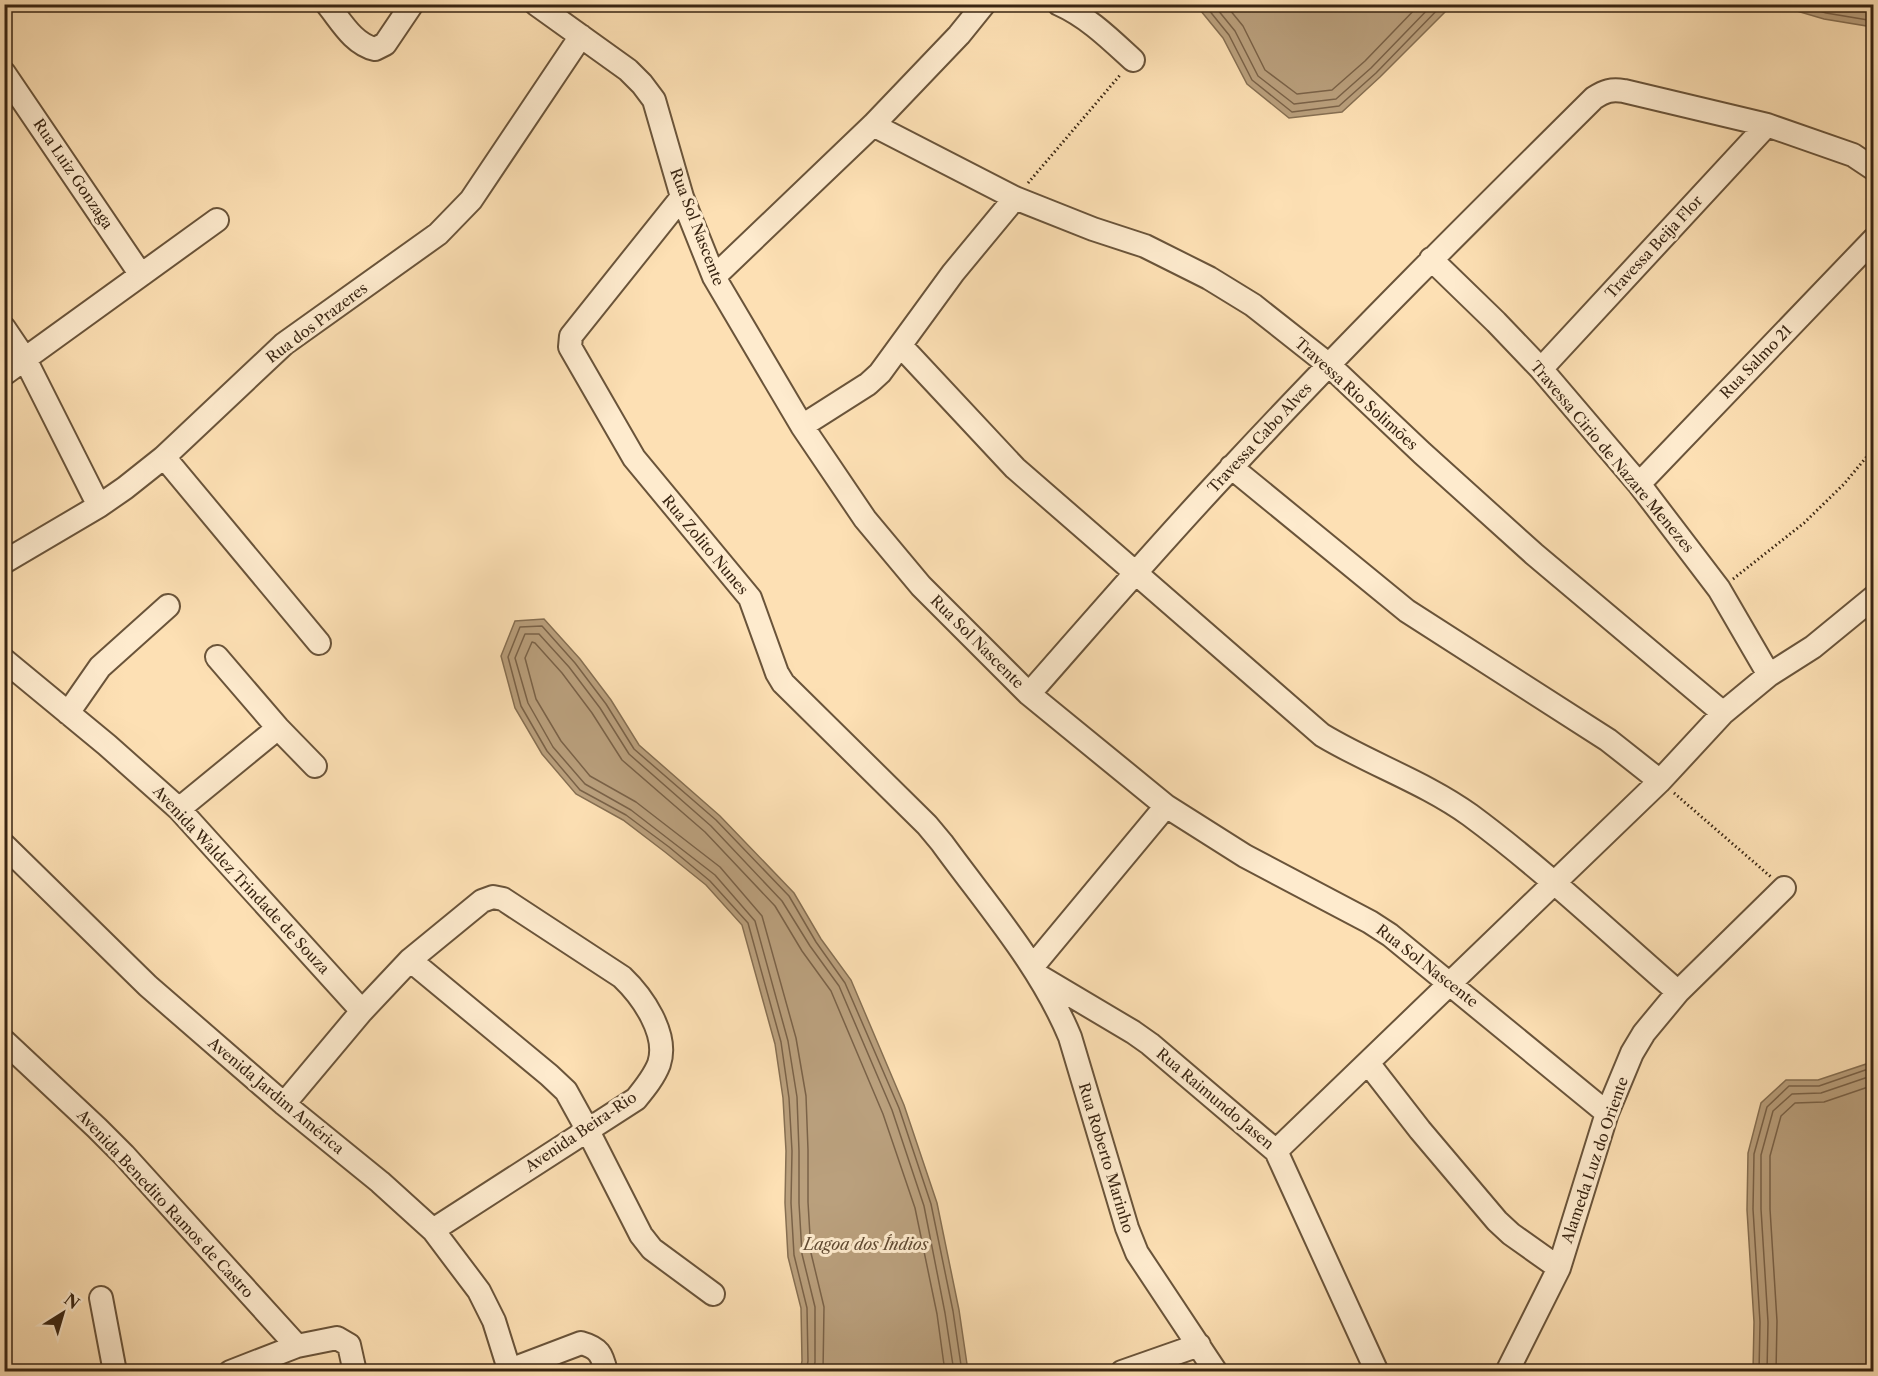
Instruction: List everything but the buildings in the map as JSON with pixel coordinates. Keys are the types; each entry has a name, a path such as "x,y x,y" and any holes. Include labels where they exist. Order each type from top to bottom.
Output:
{"street":[{"path":"327,4 355,38 364,46 375,49 385,44 411,4"},
{"name":"Rua Sol Nascente","path":"536,4 628,70 654,100 682,197 714,277 801,426 865,519 921,586 1029,694 1166,807 1245,856 1370,922 1390,935 1607,1113"},
{"path":"714,277 873,125 959,35 984,4"},
{"path":"1059,4 1101,31 1132,60"},
{"name":"Rua dos Prazeres","path":"4,562 99,506 164,457 284,344 438,234 471,200 581,36"},
{"name":"Rua Luiz Gonzaga","path":"4,73 141,275"},
{"name":"Travessa Cabo Alves","path":"1029,694 1231,467 1431,259 1594,98 1604,91 1614,89 1767,125"},
{"name":"Travessa Rio Solimões","path":"873,125 1015,198 1093,229 1146,246 1209,278 1252,305 1329,365 1534,554 1723,713"},
{"path":"1767,125 1853,155 1874,169"},
{"name":"Travessa Beija Flor","path":"1541,369 1767,125"},
{"name":"Rua Zolito Nunes","path":"682,197 571,336 570,347 633,458 750,598 777,674 783,683 927,825 1037,971"},
{"path":"801,426 868,384 880,373 953,273 1015,198"},
{"path":"4,374 218,220"},
{"name":"Rua Salmo 21","path":"1639,484 1874,239"},
{"name":"Travessa Cirio de Nazare Menezes","path":"1431,259 1541,369 1639,484 1719,589 1769,675"},
{"path":"4,328 25,359 99,506"},
{"path":"901,346 1014,468 1322,735 1438,794 1470,815 1554,882 1678,992"},
{"path":"164,457 319,643"},
{"path":"1231,467 1407,611 1608,740 1660,781"},
{"path":"1276,1151 1660,781 1723,713 1769,675 1813,647 1874,597"},
{"path":"68,712 100,667 168,606"},
{"path":"217,657 278,728 315,766"},
{"name":"Avenida Waldez Trindade de Souza","path":"4,660 130,764 178,809 363,1011"},
{"path":"178,809 278,728"},
{"path":"1037,971 1166,807"},
{"name":"Avenida Jardim América","path":"4,845 147,986 284,1104 380,1182 433,1230 479,1291 494,1321 510,1371"},
{"name":"Alameda Luz do Oriente","path":"1507,1371 1559,1268 1607,1113 1632,1053 1644,1033 1678,992 1784,888"},
{"name":"Avenida Beira-Rio","path":"410,960 482,901 493,897 503,899 622,977 638,992 652,1018 660,1042 660,1061 647,1086 636,1099 433,1230"},
{"path":"284,1104 410,960 566,1091 641,1235 652,1249 713,1294"},
{"name":"Rua Raimundo Jasen","path":"1037,971 1150,1044 1276,1151 1377,1371"},
{"name":"Rua Roberto Marinho","path":"1037,971 1061,1014 1070,1037 1126,1228 1137,1253 1216,1371"},
{"name":"Avenida Benedito Ramos de Castro","path":"4,1041 124,1155 297,1346"},
{"path":"1368,1063 1420,1130 1497,1221 1511,1234 1559,1268"},
{"path":"101,1298 115,1371"},
{"path":"230,1371 297,1346 338,1338 349,1345 355,1371"},
{"path":"510,1371 581,1343 603,1357 606,1371"},
{"path":"1122,1371 1199,1345"}],"path":[{"path":"1015,198 1132,60"},
{"path":"1719,589 1804,523 1844,484 1874,448"},
{"path":"1660,781 1784,888"}],"water":[{"path":"1196,5 1452,5 1342,112 1289,118 1247,84 1223,38"},
{"path":"1776,5 1873,5 1873,27 1824,19"},
{"name":"Lagoa dos Índios","path":"544,619 580,659 611,700 639,745 720,816 794,893 821,939 851,980 904,1105 937,1203 959,1310 968,1371 800,1371 802,1361 801,1308 788,1257 783,1098 775,1044 742,925 706,885 665,852 623,820 576,794 542,754 515,708 501,656 515,621"},
{"path":"1873,1057 1873,1371 1753,1371 1754,1322 1747,1210 1748,1153 1761,1103 1786,1080 1818,1080 1869,1063"}]}
